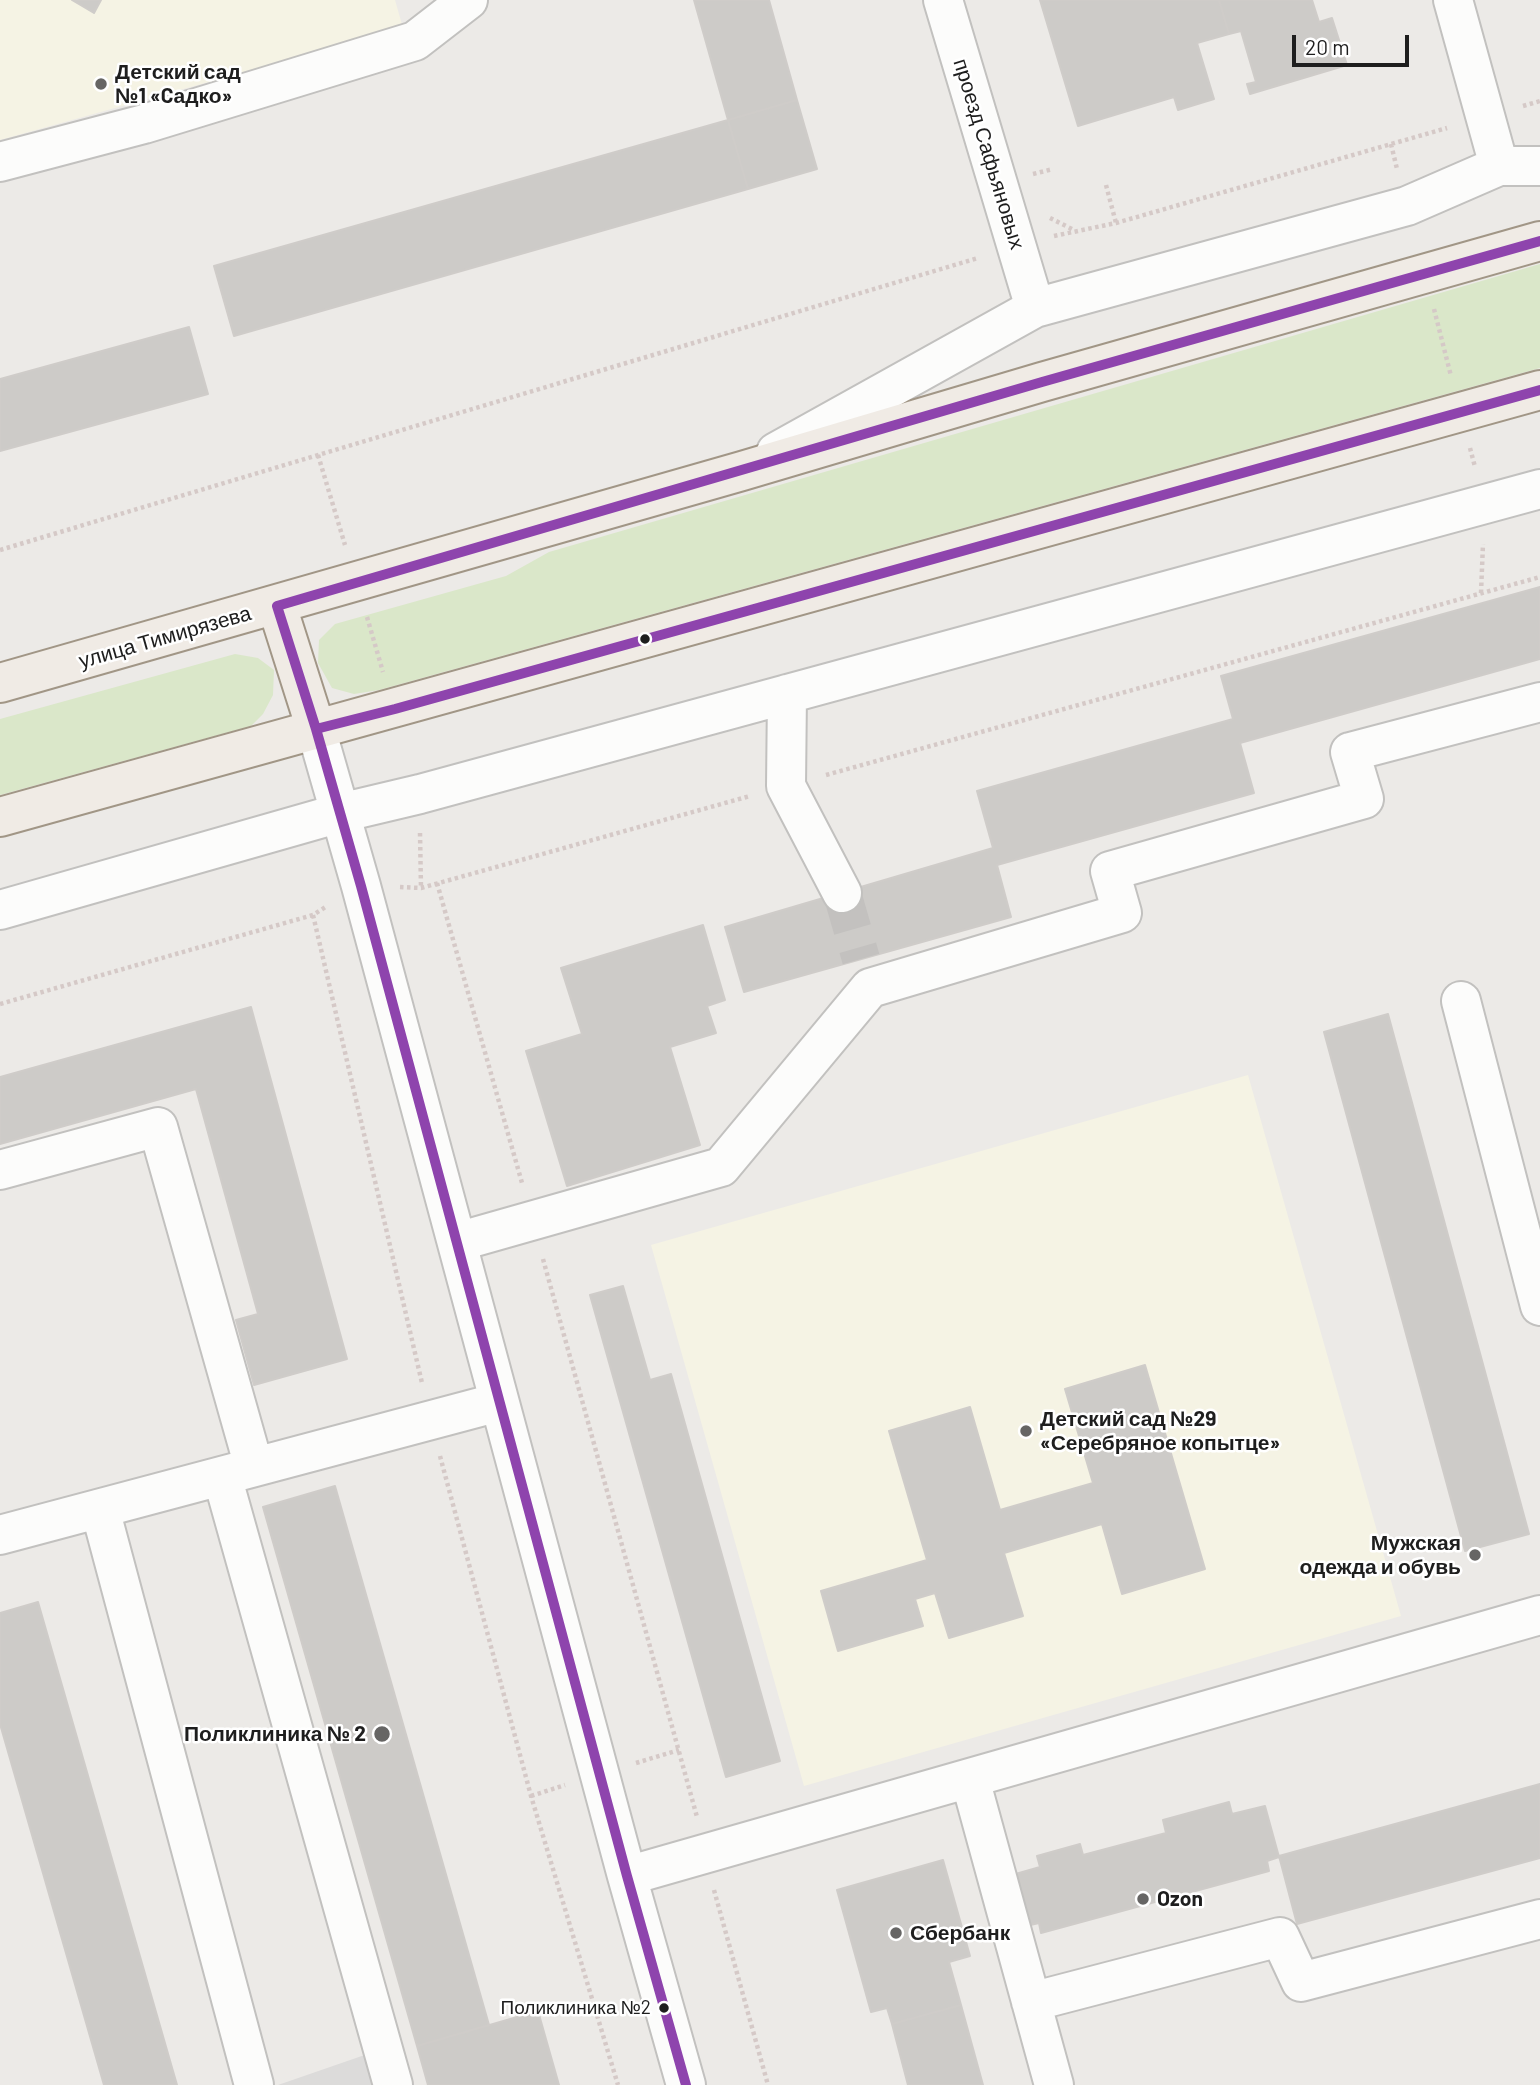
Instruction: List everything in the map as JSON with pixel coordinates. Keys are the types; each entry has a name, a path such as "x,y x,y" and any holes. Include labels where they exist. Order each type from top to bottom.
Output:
{"main road":[{"name":"улица Тимирязева","path":"0,683 277,606 1042,382 1540,241"},
{"path":"0,817 448,695 1540,390"},
{"path":"277,606 316,729"}],"street":[{"path":"0,162 144,124 415,41 468,0"},
{"name":"проезд Сафьяновых","path":"943,0 1035,308"},
{"path":"1453,0 1499,166"},
{"path":"742,471 1035,308 1407,206 1499,166 1540,166"},
{"path":"0,909 340,813 420,794 1540,489"},
{"path":"787,694 786,786 842,893"},
{"path":"457,1242 721,1167 866,973 1122,913 1111,871 1364,799 1350,752 1540,702"},
{"path":"316,729 627,1877 686,2085"},
{"path":"1461,1001 1540,1306"},
{"path":"0,1170 158,1127 238,1471 393,2085"},
{"path":"0,1535 499,1402"},
{"path":"100,1509 254,2085"},
{"path":"627,1877 1540,1615"},
{"path":"970,1779 1054,2085"},
{"path":"1031,2002 1280,1937 1301,1982 1540,1919"}],"path":[{"path":"0,550 1017,246 1075,230 1116,223 1540,101"},
{"path":"1391,144 1407,206"},
{"path":"1106,185 1116,223"},
{"path":"1424,274 1484,503 1481,593"},
{"path":"437,883 533,1220 768,2085"},
{"path":"313,915 430,1420 531,1796 618,2085"}],"shaded area":[{"name":"Детский сад №1 «Cадко»","path":"0,0 395,0 403,28 0,140"},
{"name":"Детский сад №29 «Серебряное копытце»","path":"1248,1075 1401,1616 804,1786 651,1245"},
{"path":"382,2049 393,2085 278,2085"}],"green space":[{"path":"1540,264 1540,368 379,690 354,694 332,688 318,663 319,640 335,624 506,576 549,552"},
{"path":"235,654 258,658 274,670 273,695 263,714 251,726 0,795 0,719"}],"building":[{"path":"72,0 101,0 94,13"},
{"path":"694,0 769,0 797,100 728,120"},
{"path":"1040,0 1219,0 1229,34 1197,43 1214,99 1178,110 1174,97 1078,126"},
{"path":"1219,0 1312,0 1319,22 1332,18 1347,65 1250,94 1247,84 1256,82 1241,31 1229,34"},
{"path":"797,100 817,169 748,189 728,120"},
{"path":"728,120 748,189 234,336 214,266"},
{"path":"189,327 208,394 0,451 0,379"},
{"path":"1540,587 1540,659 1240,743 1254,793 997,865 1011,917 744,992 725,927 993,848 977,791 1233,719 1221,676"},
{"path":"703,925 725,1000 707,1006 716,1033 670,1047 700,1145 567,1186 526,1051 582,1034 561,968"},
{"path":"251,1007 347,1359 254,1385 236,1320 258,1314 196,1089 0,1144 0,1077"},
{"path":"1388,1014 1529,1534 1465,1551 1324,1032"},
{"path":"623,1286 650,1380 671,1374 780,1761 726,1777 590,1295"},
{"path":"1145,1365 1205,1569 1122,1594 1102,1524 1004,1553 1023,1616 949,1638 935,1593 915,1599 923,1626 838,1651 821,1591 927,1560 889,1431 970,1407 1000,1510 1093,1483 1065,1389"},
{"path":"335,1486 489,2025 417,2046 263,1507"},
{"path":"38,1602 177,2085 104,2085 0,1724 0,1613"},
{"path":"1540,1784 1540,1858 1297,1924 1279,1856"},
{"path":"1229,1802 1232,1814 1265,1806 1279,1857 1267,1861 1269,1871 1041,1933 1039,1923 1026,1926 1012,1875 1040,1867 1037,1856 1080,1844 1083,1855 1166,1833 1163,1820"},
{"path":"943,1860 970,1956 949,1962 961,2005 892,2024 887,2008 871,2012 837,1890"},
{"path":"961,2005 983,2085 908,2085 892,2024"},
{"path":"538,2011 559,2085 428,2085 417,2046"}],"tunnel":[{"path":"842,893 861,959"}],"transit line":[{"path":"686,2085 627,1876 361,886 277,606 1042,382 1540,241"},
{"path":"316,729 1540,390"}],"place":[{"name":"Детский сад №1 «Cадко»","path":"101,84"},
{"name":"Детский сад №29 «Серебряное копытце»","path":"1026,1431"},
{"name":"Мужская одежда и обувь","path":"1475,1555"},
{"name":"Поликлиника № 2","path":"382,1734"},
{"name":"Ozon","path":"1143,1899"},
{"name":"Сбербанк","path":"896,1933"},
{"name":"Поликлиника №2","path":"664,2008"}]}
